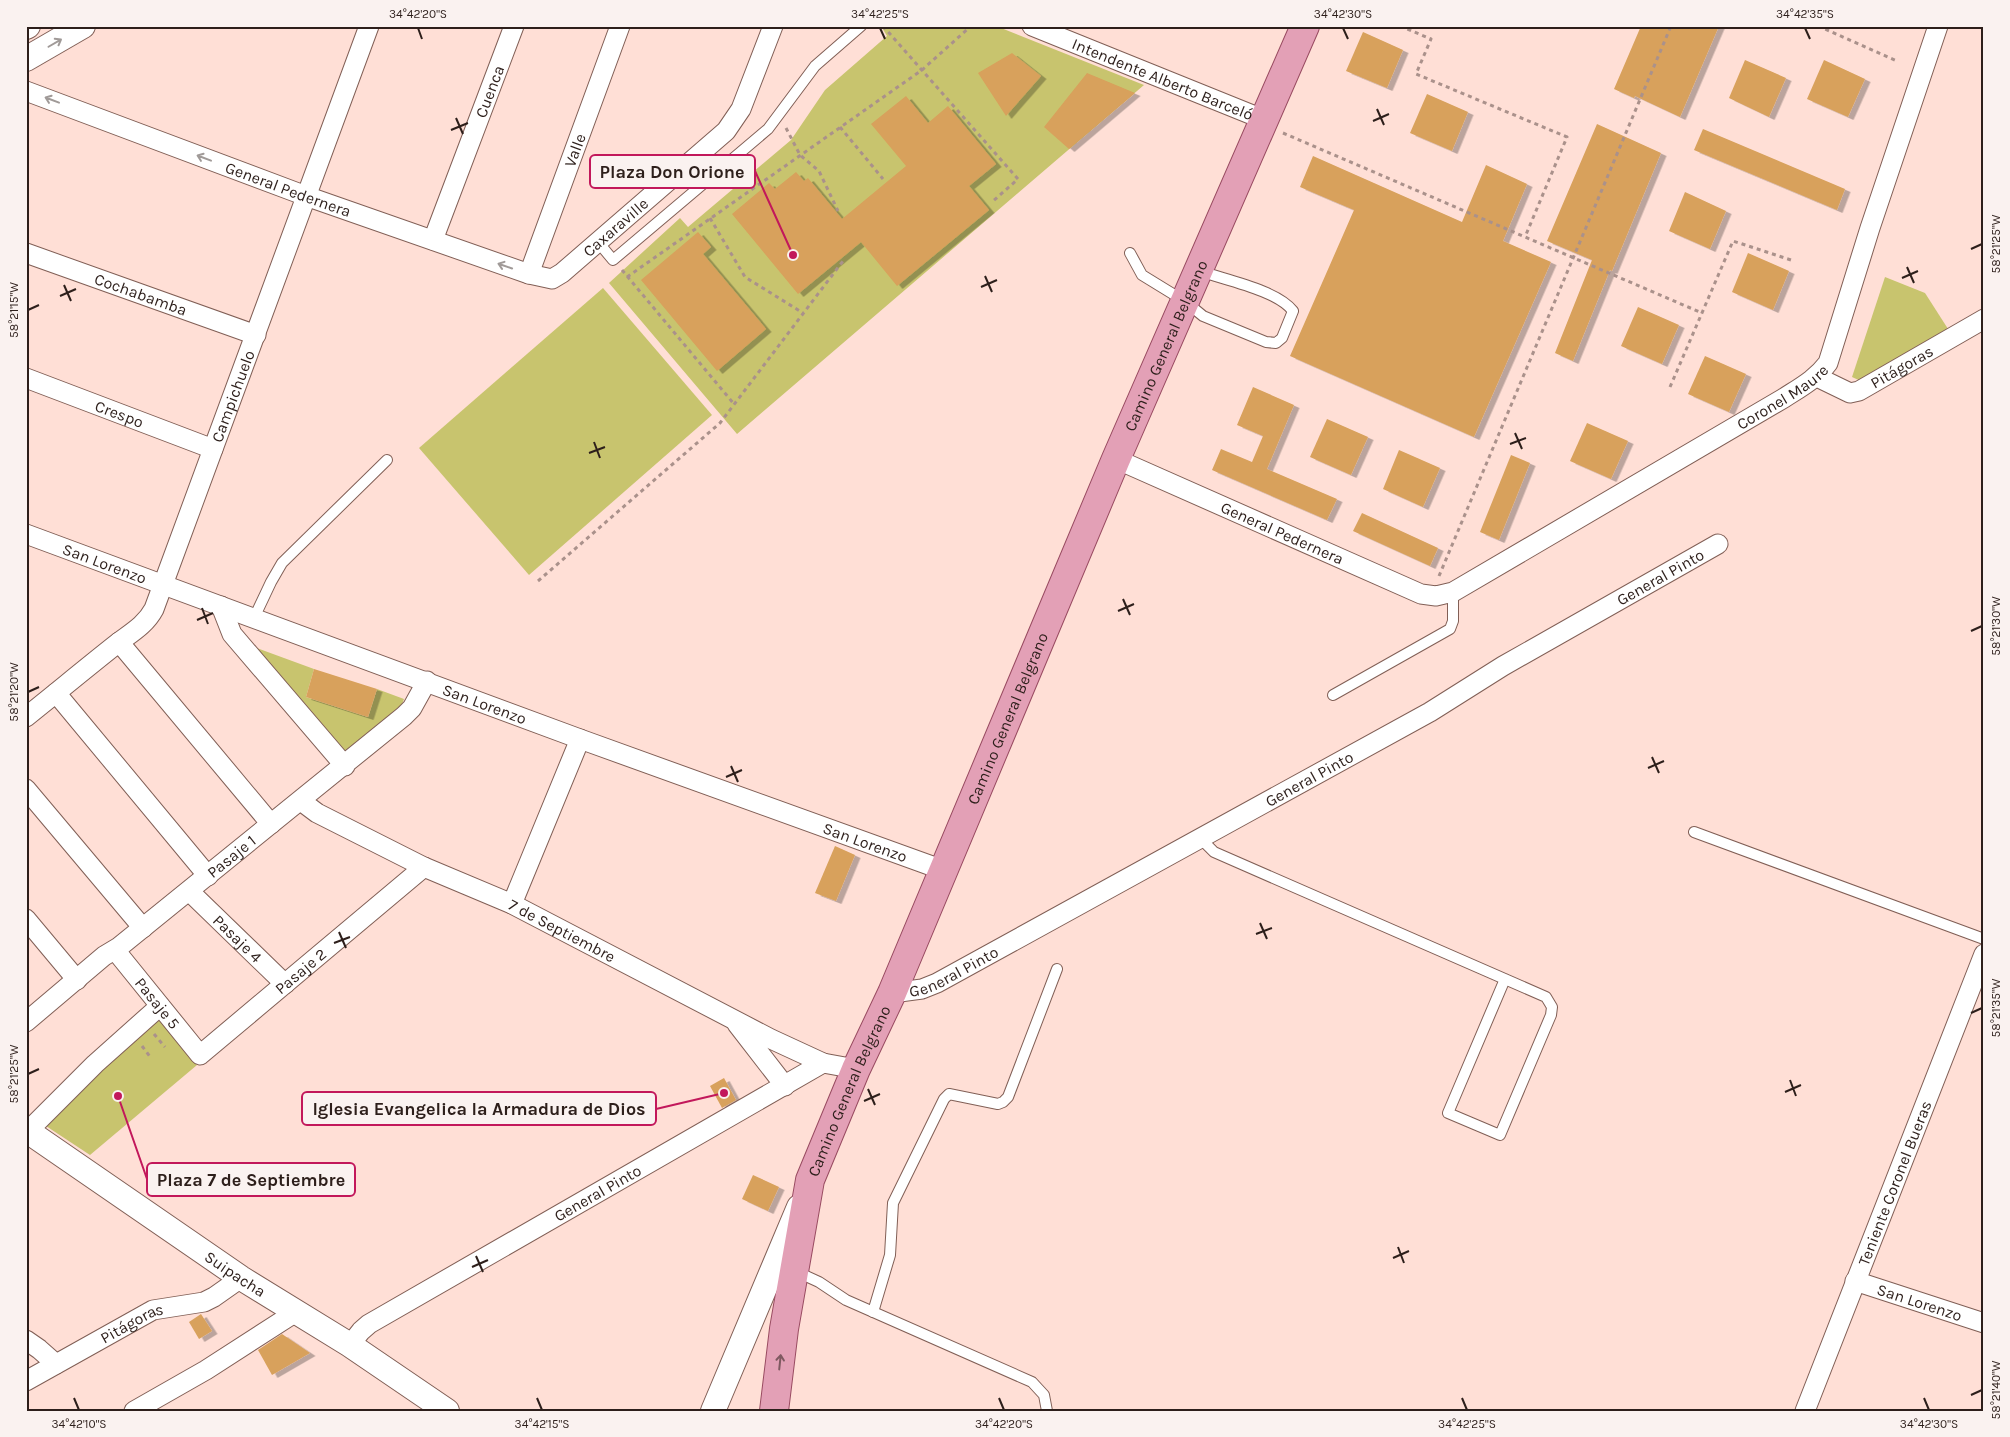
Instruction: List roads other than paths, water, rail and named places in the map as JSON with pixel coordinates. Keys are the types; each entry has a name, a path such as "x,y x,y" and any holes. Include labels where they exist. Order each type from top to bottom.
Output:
{"main road":[{"name":"Camino General Belgrano","path":"810,1180 856,1069 892,993 1116,459 1199,270 1274,126 1305,26"},
{"path":"774,1411 784,1328 810,1180"}],"street":[{"path":"26,59 83,26"},
{"name":"Campichuelo","path":"26,717 149,618 164,584 369,26"},
{"name":"Cuenca","path":"433,240 514,26"},
{"name":"Valle","path":"529,274 620,26"},
{"name":"Caxaraville","path":"552,279 562,273 726,132 741,109 773,26"},
{"name":"Intendente Alberto Barceló","path":"1032,26 1274,126"},
{"name":"Coronel Maure","path":"1453,592 1817,377 1828,363 1873,219 1938,26"},
{"name":"General Pedernera","path":"26,91 306,196 529,274 552,279"},
{"name":"Cochabamba","path":"26,253 256,335"},
{"name":"Pitágoras","path":"1817,377 1850,393 1859,391 1984,319"},
{"name":"Crespo","path":"26,378 213,449"},
{"name":"General Pedernera","path":"1116,459 1422,594 1436,596 1453,592"},
{"name":"San Lorenzo","path":"26,534 580,739 943,870"},
{"name":"General Pinto","path":"892,993 922,989 937,983 1430,712 1504,666 1718,544"},
{"path":"221,606 232,634 345,766"},
{"path":"119,642 271,824"},
{"name":"Pasaje 1","path":"26,1022 104,956 115,950 208,876 404,716 412,708 427,681"},
{"path":"56,693 208,876"},
{"path":"512,904 580,739"},
{"path":"26,789 143,928"},
{"name":"7 de Septiembre","path":"301,801 317,813 424,868 512,904 771,1040 823,1063"},
{"name":"Pasaje 2","path":"200,1055 424,868"},
{"name":"Pasaje 4","path":"189,891 285,984"},
{"path":"26,919 76,980"},
{"name":"Pasaje 5","path":"115,950 200,1055"},
{"name":"Teniente Coronel Bueras","path":"1805,1411 1984,954"},
{"path":"27,1131 95,1064 160,1006"},
{"path":"733,1019 785,1086"},
{"path":"823,1063 856,1069"},
{"name":"General Pinto","path":"350,1345 369,1324 823,1063"},
{"name":"Suipacha","path":"27,1131 241,1278 350,1345 447,1411"},
{"name":"Camino General Belgrano","path":"713,1411 810,1180"},
{"name":"Pitágoras","path":"26,1381 153,1310 204,1302 241,1278"},
{"name":"San Lorenzo","path":"1855,1281 1984,1323"},
{"path":"134,1411 206,1370 296,1312"},
{"path":"26,1340 56,1364"}],"lane":[{"path":"598,242 613,260 768,129 806,75 861,26"},
{"path":"1130,253 1142,275 1186,302 1203,316 1260,340 1276,343 1282,338 1293,311 1288,305 1272,296 1232,280 1199,270"},
{"path":"254,618 282,563 387,460"},
{"path":"1333,695 1450,629 1453,621 1453,592"},
{"path":"1694,832 1984,939"},
{"path":"1200,838 1214,852 1505,979 1546,997 1552,1007 1551,1015 1500,1136 1448,1113 1505,979"},
{"path":"873,1312 890,1255 893,1203 944,1099 950,1094 998,1104 1008,1098 1057,969"},
{"path":"794,1270 818,1282 846,1300 1032,1382 1044,1395 1047,1411"}],"place":[{"name":"Plaza Don Orione","path":"793,255"},
{"name":"Iglesia Evangelica la Armadura de Dios","path":"724,1093"},
{"name":"Plaza 7 de Septiembre","path":"118,1096"}]}
